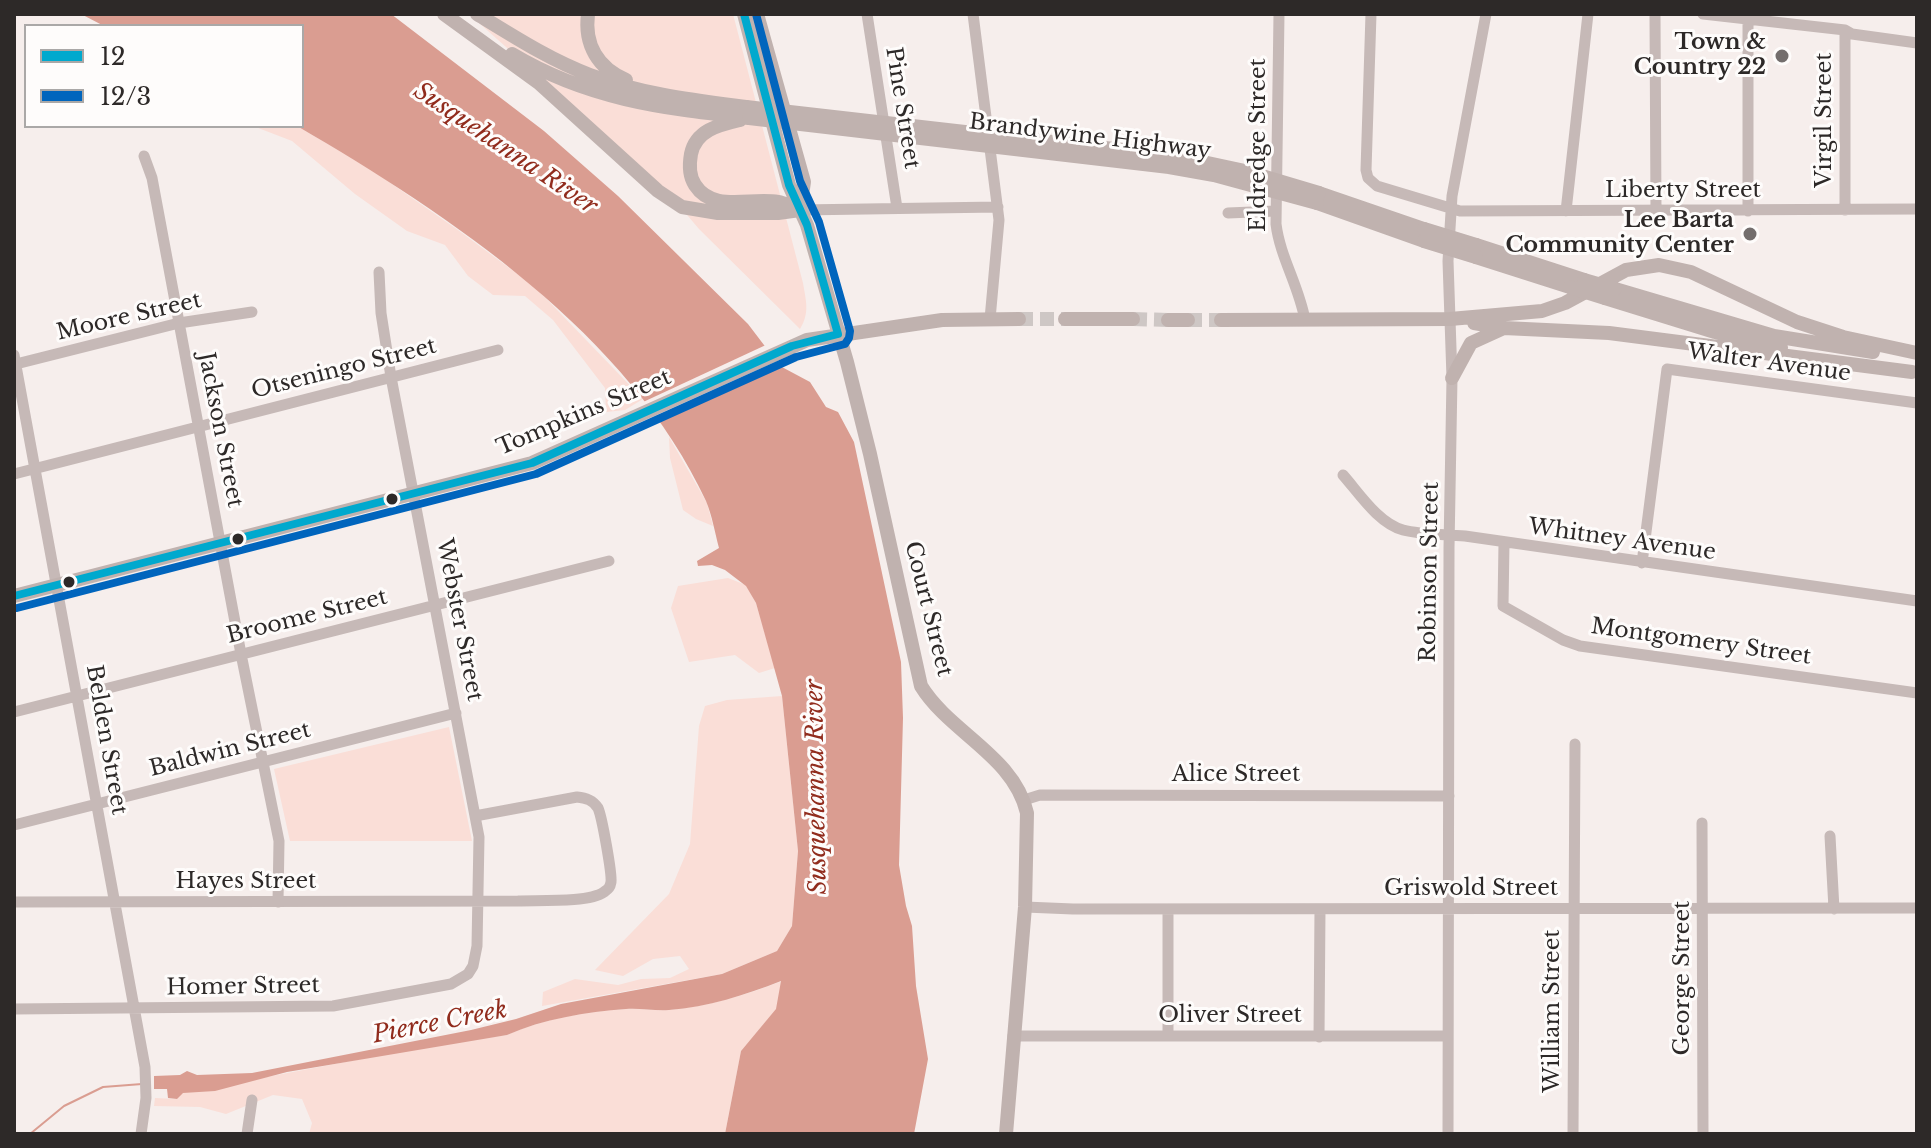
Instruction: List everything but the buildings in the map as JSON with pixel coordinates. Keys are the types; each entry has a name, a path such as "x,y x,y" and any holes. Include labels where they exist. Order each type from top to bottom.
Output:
{"main road":[{"name":"Brandywine Highway","path":"445,14 556,78 599,94 654,107 748,112 1175,156 1245,171 1424,235 1610,294 1774,336 1916,364"},
{"path":"445,14 539,83 658,191 682,207 718,213 800,210"},
{"name":"Brandywine Highway","path":"477,14 544,53 591,75 638,90 748,112"},
{"path":"588,14 587,30 591,47 610,72 640,86 695,101"},
{"name":"Court Street","path":"744,14 789,185 807,225 870,454 921,686 938,709 1005,770 1024,800 1028,821 1025,907 1006,1134"},
{"name":"Court Street","path":"757,14 804,182 800,210"},
{"path":"748,112 700,137 693,148 690,164 694,184 716,201 777,202 800,210"},
{"path":"1221,320 1450,319 1553,308 1626,270 1659,265 1691,272 1797,322 1916,364"},
{"name":"Tompkins Street","path":"14,596 532,463 792,346 838,334 942,320 1019,319"},
{"path":"1065,319 1133,319"},
{"path":"1450,319 1504,328 1609,333 1916,364"},
{"path":"1168,320 1188,320"},
{"path":"1452,378 1471,343 1504,328"}],"street":[{"name":"Pine Street","path":"867,14 897,208"},
{"path":"973,14 998,207 999,227 990,319"},
{"name":"Eldredge Street","path":"1279,14 1278,237 1299,291 1305,320"},
{"name":"Liberty Street","path":"1371,14 1366,138 1368,178 1377,186 1450,209 1917,209"},
{"name":"Robinson Street","path":"1448,1134 1452,378 1448,261 1450,209 1486,14"},
{"path":"1566,211 1588,14"},
{"path":"1655,14 1656,211"},
{"path":"1703,14 1845,30 1852,34 1917,43"},
{"path":"1748,19 1748,211"},
{"name":"Virgil Street","path":"1845,30 1845,210"},
{"name":"Jackson Street","path":"144,156 152,178 280,847 278,902"},
{"path":"800,210 998,207"},
{"path":"1228,213 1276,211"},
{"name":"Webster Street","path":"379,272 381,313 391,377 479,847 477,946 468,974"},
{"name":"Moore Street","path":"15,360 179,323 252,312"},
{"name":"Otseningo Street","path":"14,474 498,350"},
{"name":"Belden Street","path":"15,360 146,1077 141,1134"},
{"name":"Walter Avenue","path":"1642,563 1667,369 1917,403"},
{"name":"Whitney Avenue","path":"1343,475 1375,511 1396,527 1412,531 1917,601"},
{"name":"Montgomery Street","path":"1504,543 1503,606 1563,640 1580,646 1917,693"},
{"name":"Broome Street","path":"14,712 609,561"},
{"name":"Baldwin Street","path":"14,825 456,713"},
{"name":"William Street","path":"1573,1134 1575,744"},
{"name":"Alice Street","path":"1024,800 1040,795 1449,796"},
{"name":"Hayes Street","path":"14,902 478,901 586,898 600,895 608,889 611,883 598,809 587,798 577,797 475,816"},
{"name":"George Street","path":"1702,823 1703,1134"},
{"path":"1830,836 1834,909"},
{"name":"Griswold Street","path":"1025,907 1917,908"},
{"path":"1168,909 1168,1036"},
{"path":"1319,1037 1320,909"},
{"name":"Homer Street","path":"14,1009 333,1006 451,984 468,974"},
{"name":"Oliver Street","path":"1013,1036 1448,1036"},
{"path":"247,1134 252,1100"}],"shaded area":[{"path":"469,14 733,14 803,283 806,312 800,329 699,229 665,189"},
{"path":"258,128 300,128 369,168 458,230 535,287 643,399 625,410 606,412 605,388 553,320 525,296 493,295 468,276 445,245 407,231 355,194 292,141"},
{"path":"669,437 707,503 713,526 683,510 670,458"},
{"path":"728,578 746,585 756,603 775,668 759,673 735,655 689,662 671,608 678,586"},
{"path":"782,696 798,851 792,926 777,951 722,974 542,1006 543,992 575,979 618,985 641,979 670,978 689,969 680,956 653,959 623,976 595,970 669,894 690,844 699,726 705,706 727,700"},
{"path":"449,727 472,841 290,841 274,769"},
{"path":"782,981 777,1009 741,1051 725,1134 309,1134 312,1123 302,1099 273,1095 226,1114 200,1107 154,1106 155,1098 177,1099 182,1093 435,1045 507,1035 535,1024 580,1014 698,1006"}],"water":[{"name":"Susquehanna River","path":"81,14 391,14 544,131 618,196 748,324 780,366 810,382 826,407 838,412 854,442 901,662 903,718 899,865 912,926 916,986 928,1059 914,1134 725,1134 741,1051 776,1009 781,981 740,996 698,1006 580,1014 507,1035 287,1072 215,1091 183,1093 177,1099 168,1098 167,1089 154,1089 154,1076 180,1075 187,1071 197,1075 252,1073 471,1030 561,1004 722,974 777,951 792,926 798,851 782,696 756,603 746,586 725,570 712,565 698,566 697,561 719,548 708,506 673,441 632,385 584,333 474,240 415,199 300,128 304,128 304,24 100,24"}],"pier":[{"path":"768,344 781,361 653,420 641,403"}],"waterway":[{"name":"Pierce Creek","path":"30,1134 64,1106 103,1087 142,1084"}],"tunnel":[{"path":"1019,319 1065,319"},
{"path":"1133,319 1168,320"},
{"path":"1188,320 1221,320"}],"transit line":[{"name":"12","path":"744,14 789,185 807,225 838,334"},
{"name":"12/3","path":"17,608 536,474 796,357 845,344 850,331 819,222 800,181 756,14"},
{"name":"12","path":"14,596 532,463 792,346 838,334"}],"place":[{"name":"Town & Country 22","path":"1782,56"},
{"name":"Lee Barta Community Center","path":"1750,234"}]}
